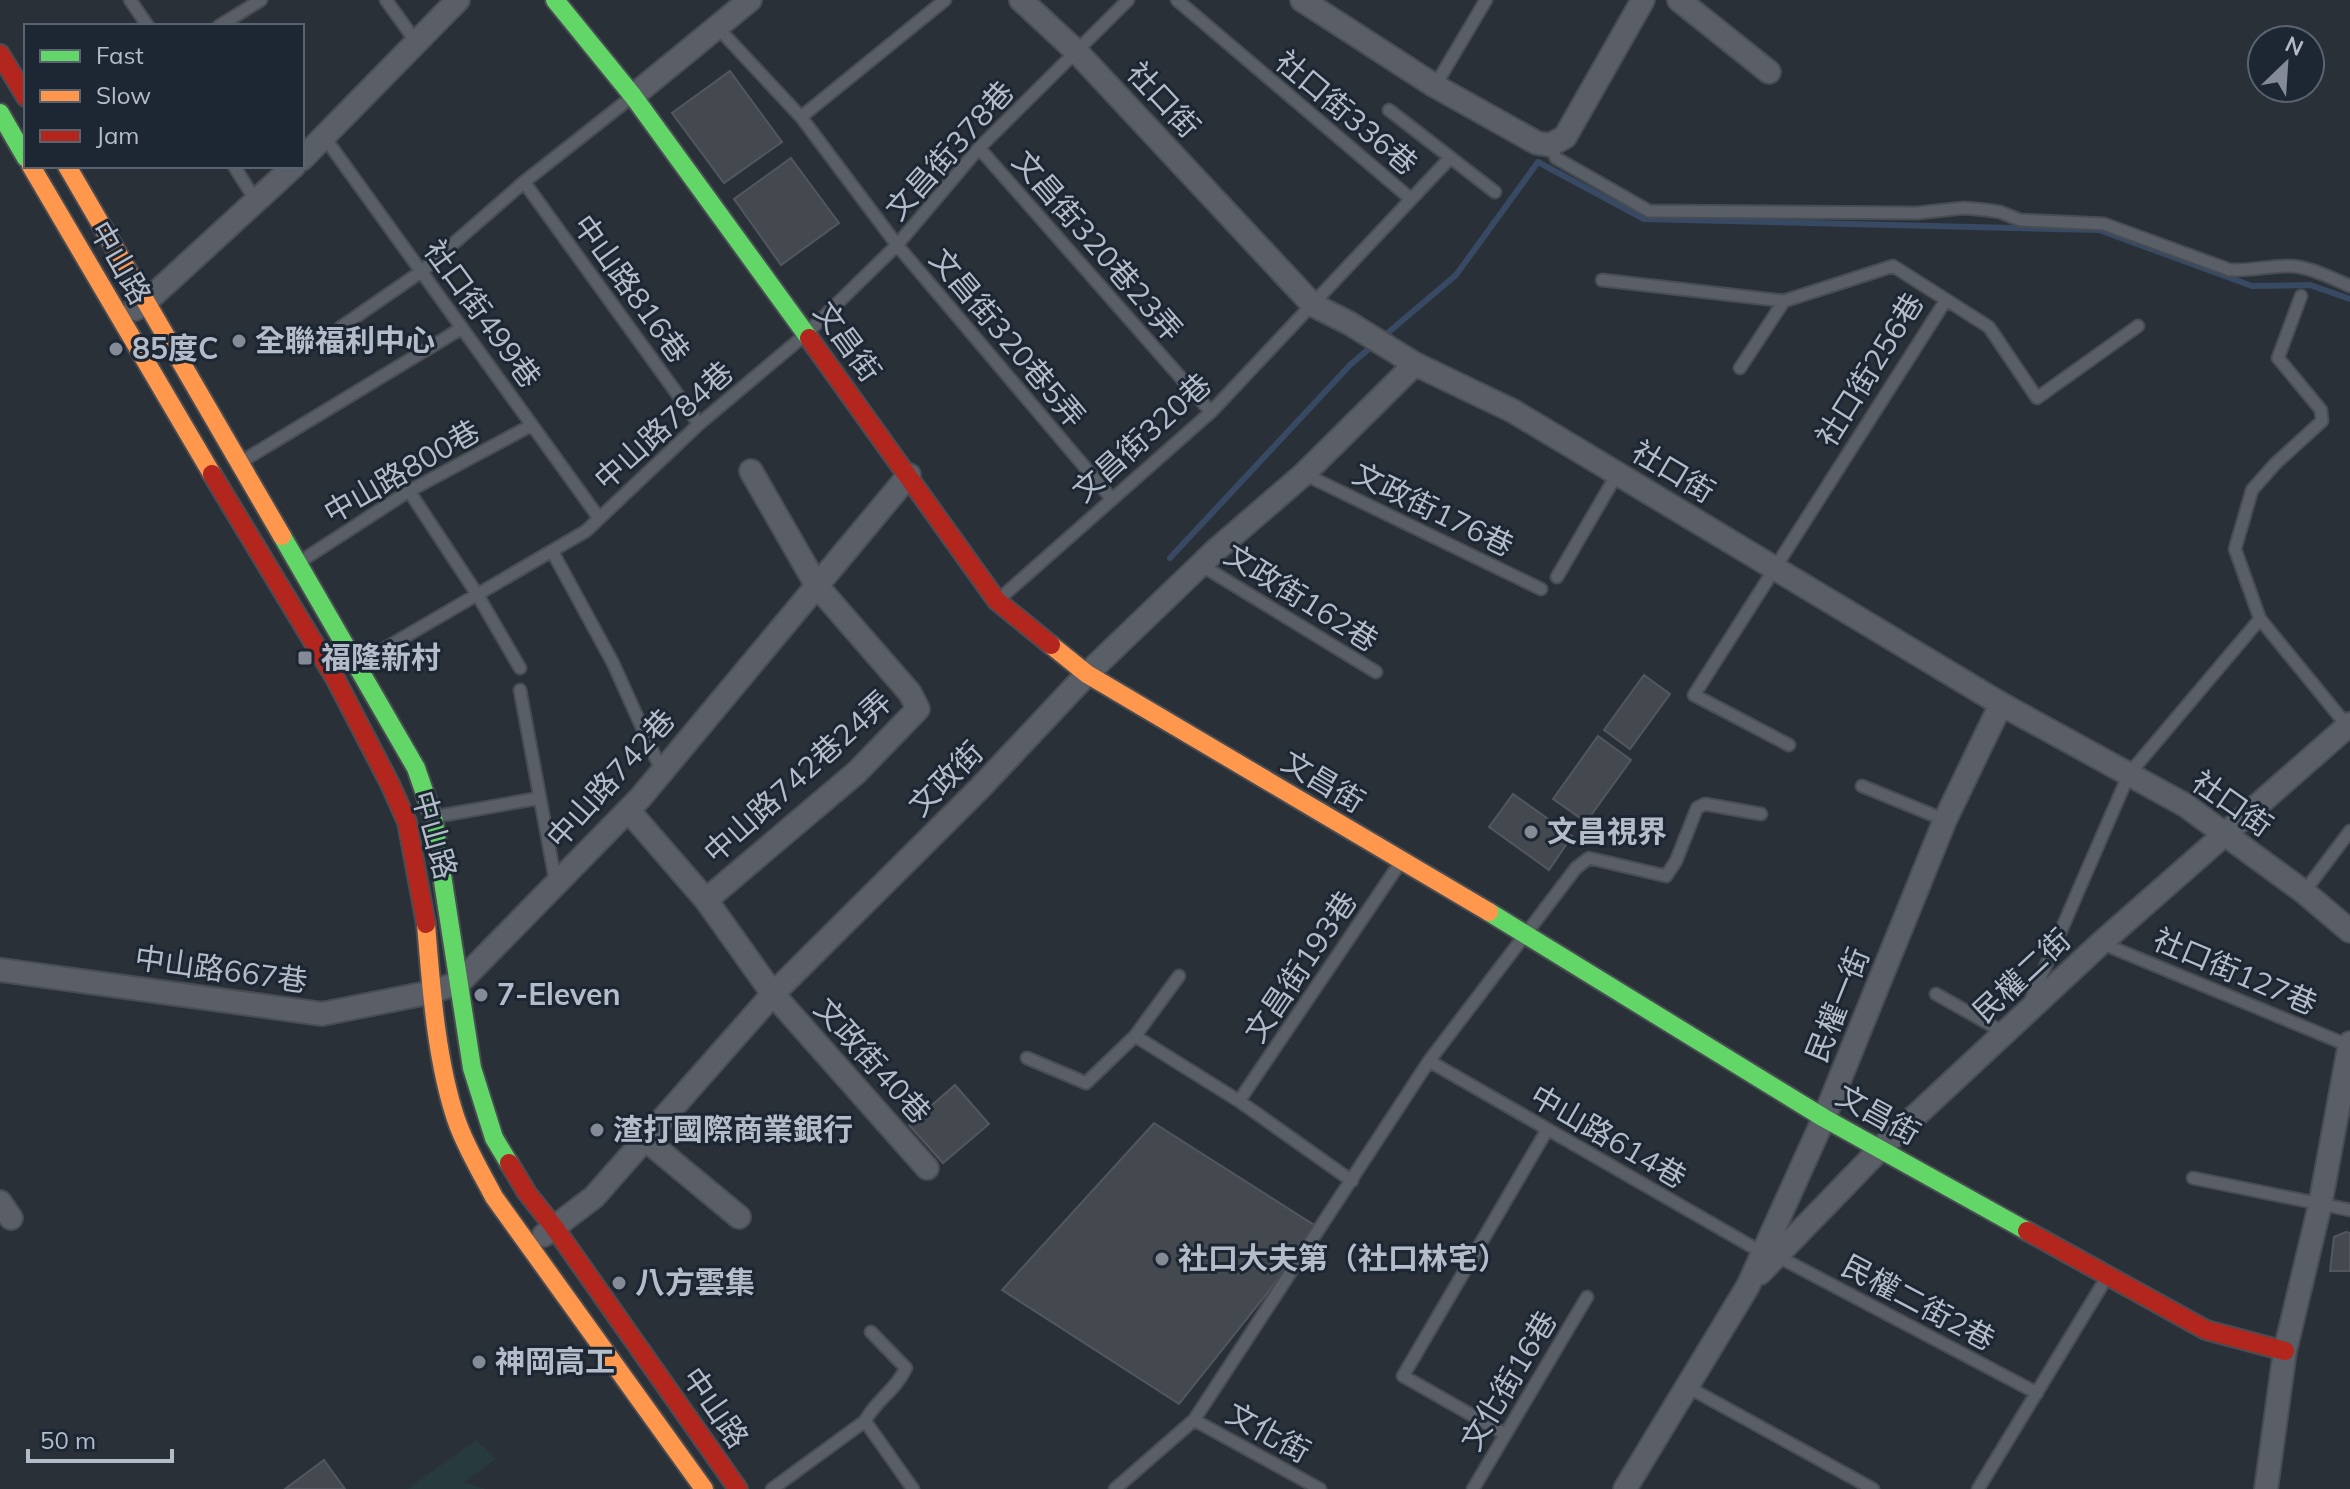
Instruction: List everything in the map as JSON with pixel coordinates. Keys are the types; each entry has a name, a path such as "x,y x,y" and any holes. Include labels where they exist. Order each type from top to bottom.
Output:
{"street":[{"path":"304,157 458,0"},
{"name":"文昌街","path":"555,0 633,96 997,601 1087,674 1524,933 1824,1118 2206,1330 2285,1351"},
{"path":"633,96 750,0"},
{"name":"社口街","path":"1021,0 1077,52 1313,305 1415,364 1513,411 2001,704 2185,805 2304,892 2350,931"},
{"path":"1302,0 1435,86 1537,143 1550,145 1565,137 1643,0"},
{"path":"1679,0 1769,72"},
{"path":"0,54 24,94"},
{"path":"0,113 24,155"},
{"name":"中山路","path":"32,168 272,577 335,678 390,784 407,822 425,910 432,992 456,1119 494,1197 704,1489"},
{"name":"中山路","path":"68,168 416,768 433,817 472,1068 494,1138 527,1193 738,1489"},
{"path":"120,318 147,301 292,168"},
{"name":"文政街","path":"530,1245 594,1197 773,994 980,788 1087,674 1201,565 1304,474 1415,364"},
{"path":"751,471 817,586"},
{"name":"中山路742巷","path":"432,992 460,982 628,810 909,475"},
{"name":"中山路742巷24弄","path":"706,900 857,772 918,709 910,693 817,586"},
{"name":"民權一街","path":"1625,1489 1685,1386 1770,1255 1945,820 2001,704"},
{"name":"民權二街","path":"1770,1255 2101,943 2349,726"},
{"name":"文政街40巷","path":"628,810 706,900 773,994 927,1168"},
{"name":"中山路667巷","path":"0,970 322,1014 432,992"},
{"path":"2266,1489 2285,1351 2320,1205 2350,1045"},
{"path":"645,1139 739,1217"}],"lane":[{"path":"130,0 147,24"},
{"path":"222,24 261,0"},
{"path":"386,0 417,43"},
{"path":"801,117 945,0"},
{"name":"文昌街378巷","path":"806,334 897,245 979,148 1128,0"},
{"name":"社口街336巷","path":"1177,0 1411,199 1313,305"},
{"path":"1435,86 1486,0"},
{"name":"文昌街320巷5弄","path":"718,28 801,117 897,245 1111,498"},
{"path":"341,327 422,271 524,182 633,96"},
{"path":"1389,110 1495,192"},
{"name":"社口街499巷","path":"325,138 599,518"},
{"path":"1550,145 1556,158 1649,211 1917,213 1964,208 1986,210 2020,220 2104,224 2230,270 2288,266 2305,268 2350,286"},
{"name":"文昌街320巷23弄","path":"979,148 1211,412"},
{"path":"1411,199 1450,158"},
{"path":"235,168 256,201"},
{"name":"中山路816巷","path":"524,182 699,424"},
{"name":"社口街256巷","path":"1602,280 1784,301 1893,266 1946,300 1694,695 1789,745"},
{"path":"2301,296 2278,358 2321,410 2322,421 2252,490 2235,549 2260,619 2349,726"},
{"path":"1946,300 1989,327 2037,398 2138,326"},
{"path":"1740,368 1784,301"},
{"name":"文昌街320巷","path":"997,601 1211,412 1313,305"},
{"path":"239,463 462,328"},
{"name":"中山路784巷","path":"356,665 586,531 699,424 806,334"},
{"name":"中山路800巷","path":"297,563 409,491 532,425"},
{"name":"文政街176巷","path":"1304,474 1541,589"},
{"path":"1557,577 1617,474"},
{"path":"409,491 477,594 520,668"},
{"path":"552,551 613,663 662,773"},
{"name":"文政街162巷","path":"1201,565 1376,672"},
{"path":"2023,1017 2129,774 2260,619"},
{"path":"520,690 556,884"},
{"path":"1862,786 1945,820"},
{"path":"433,817 540,798"},
{"path":"1115,1489 1194,1420 1429,1061 1576,868 1589,858 1666,876 1676,861 1697,808 1705,804 1761,814"},
{"path":"2304,892 2350,831"},
{"name":"文昌街193巷","path":"1239,1101 1402,860"},
{"name":"社口街127巷","path":"2101,943 2350,1045"},
{"path":"1027,1058 1086,1083 1135,1036 1179,976"},
{"path":"1936,994 2006,1033"},
{"path":"1135,1036 1239,1101 1352,1181"},
{"name":"中山路614巷","path":"1429,1061 1770,1255"},
{"path":"1505,1434 1403,1376 1547,1130"},
{"path":"2193,1178 2350,1210"},
{"name":"民權二街2巷","path":"1770,1255 2037,1393"},
{"path":"1978,1489 2108,1275"},
{"name":"文化街16巷","path":"1473,1489 1587,1297"},
{"path":"772,1489 865,1421 872,1407 899,1384 906,1368 871,1332"},
{"path":"1685,1386 1873,1489"},
{"name":"文化街","path":"1194,1420 1320,1489"},
{"path":"865,1421 913,1489"}],"green space":[{"path":"476,1440 496,1459 464,1482 486,1489 408,1489"}],"building":[{"path":"730,71 782,142 724,183 672,113"},
{"path":"791,158 839,223 781,265 734,199"},
{"path":"1644,675 1670,694 1630,749 1604,730"},
{"path":"1598,736 1631,760 1586,822 1553,799"},
{"name":"文昌視界","path":"1513,794 1572,836 1549,870 1489,827"},
{"name":"文昌視界","path":"1513,794 1572,836 1549,870 1489,827"},
{"path":"955,1085 989,1124 943,1163 909,1125"},
{"name":"社口大夫第（社口林宅）","path":"1154,1123 1319,1228 1179,1404 1002,1290"},
{"path":"2350,1233 2350,1271 2330,1271 2334,1237"},
{"path":"324,1460 345,1489 285,1489"}],"waterway":[{"path":"1170,558 1351,364 1456,275 1538,162 1644,219 2099,230 2252,286 2310,285 2350,299"}],"traffic: fast":[{"path":"555,0 633,96 809,338"},
{"path":"0,113 24,155"},
{"path":"282,536 416,768 433,817 472,1068 494,1138 509,1163"},
{"path":"1489,912 1824,1118 2027,1231"}],"traffic: slow":[{"path":"32,168 212,474"},
{"path":"68,168 282,536"},
{"path":"1051,645 1087,674 1489,912"},
{"path":"426,924 435,1022 444,1072 456,1119 469,1149 494,1197 704,1489"}],"traffic: jam":[{"path":"0,54 24,94"},
{"path":"809,338 997,601 1051,645"},
{"path":"212,474 335,678 390,784 407,822 426,924"},
{"path":"509,1163 527,1193 738,1489"},
{"path":"2027,1231 2206,1330 2285,1351"}],"place":[{"name":"全聯福利中心","path":"239,341"},
{"name":"85度C","path":"116,349"},
{"name":"福隆新村","path":"305,658"},
{"name":"文昌視界","path":"1531,832"},
{"name":"7-Eleven","path":"481,995"},
{"name":"渣打國際商業銀行","path":"597,1130"},
{"name":"社口大夫第（社口林宅）","path":"1162,1259"},
{"name":"八方雲集","path":"619,1283"},
{"name":"神岡高工","path":"479,1362"}]}
